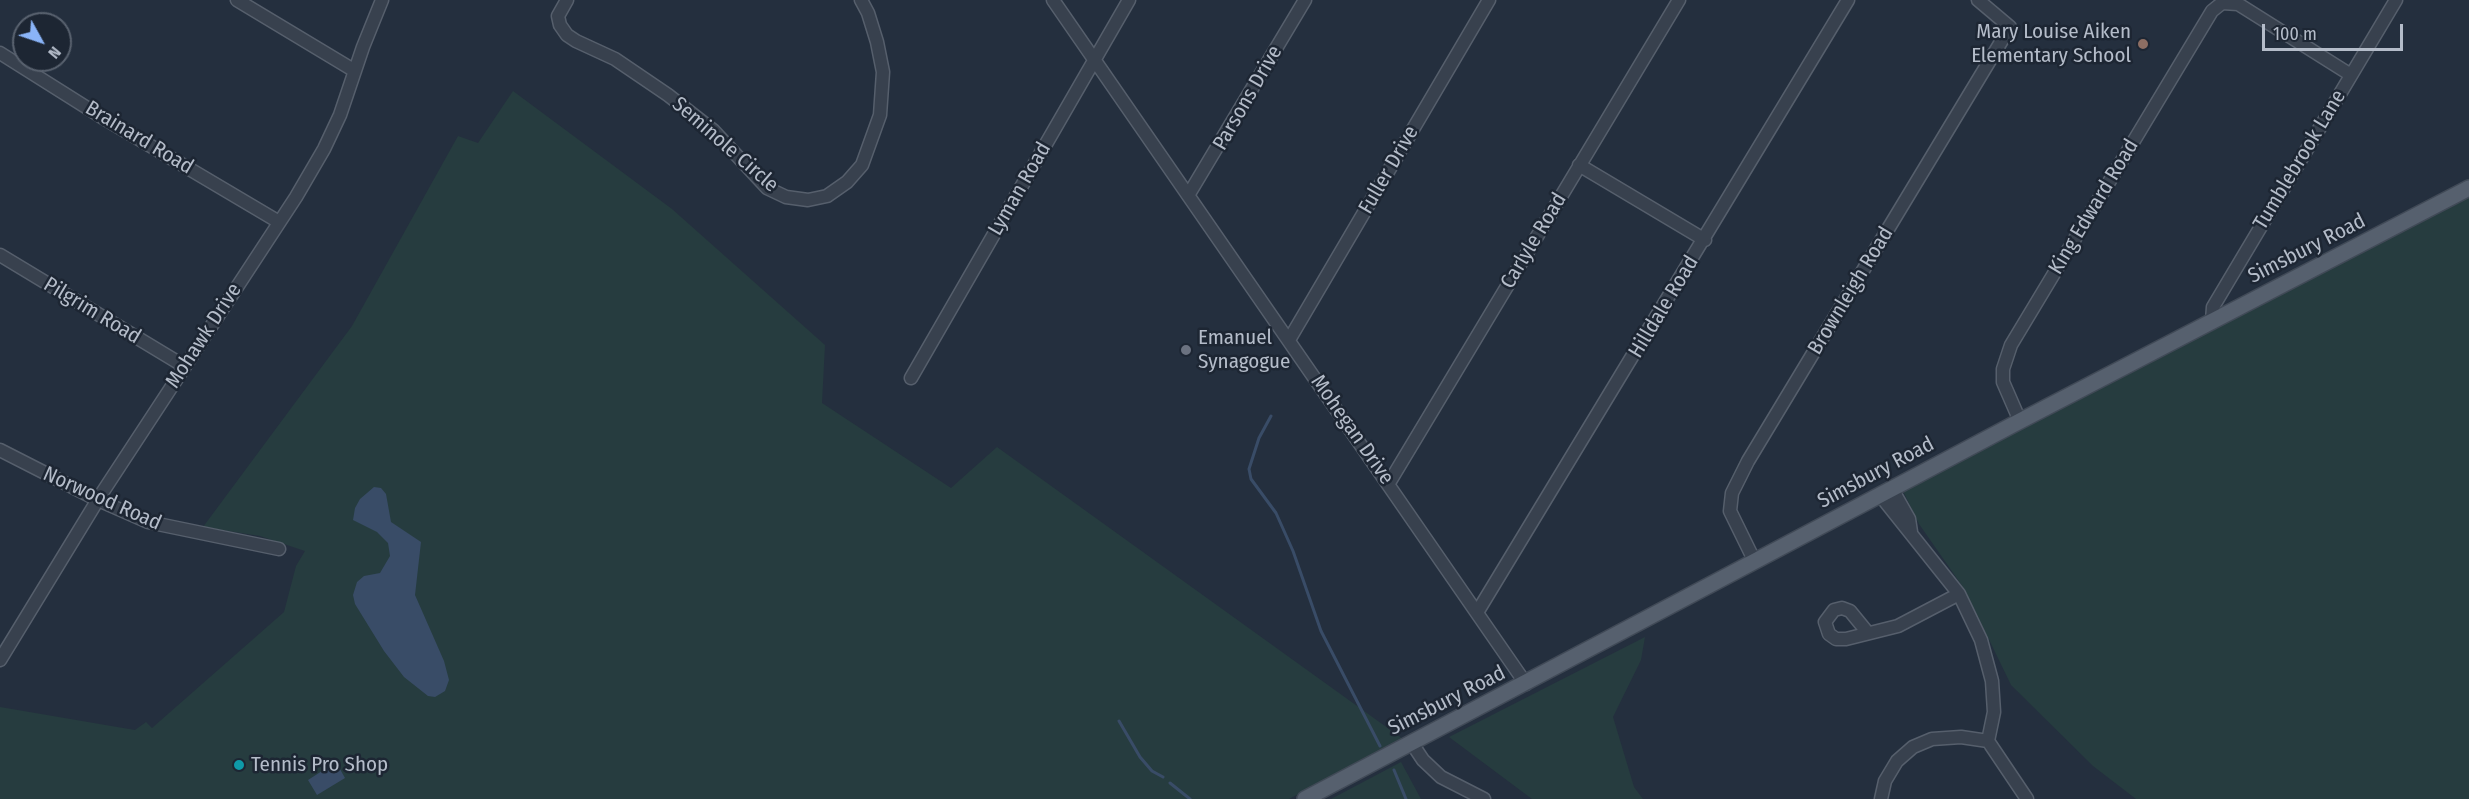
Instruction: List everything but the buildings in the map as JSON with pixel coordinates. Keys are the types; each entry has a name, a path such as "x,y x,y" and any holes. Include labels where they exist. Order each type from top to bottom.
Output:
{"main road":[{"name":"Simsbury Road","path":"1305,799 2020,421 2469,188"}],"street":[{"path":"237,0 355,71"},
{"name":"Mohawk Drive","path":"0,660 98,500 324,149 340,115 382,0"},
{"name":"Seminole Circle","path":"567,0 558,16 560,25 576,42 615,59 668,95 714,131 767,188 786,197 808,200 827,196 847,182 862,165 880,115 883,72 874,32 861,0"},
{"name":"Mohegan Drive","path":"1053,0 1478,611 1526,684"},
{"name":"Lyman Road","path":"911,378 1129,0"},
{"name":"Parsons Drive","path":"1189,194 1305,0"},
{"name":"Fuller Drive","path":"1289,340 1489,0"},
{"name":"Carlyle Road","path":"1389,483 1678,0"},
{"name":"Hilldale Road","path":"1478,611 1705,240 1848,0"},
{"name":"Brownleigh Road","path":"1755,562 1729,506 1739,478 2010,27 1978,0"},
{"name":"Tumblebrook Lane","path":"2212,321 2213,307 2396,0"},
{"name":"King Edward Road","path":"2020,421 2003,382 2003,369 2011,345 2208,16 2222,3 2238,4 2351,75"},
{"name":"Brainard Road","path":"0,52 100,116 279,222"},
{"path":"1579,165 1705,240"},
{"name":"Pilgrim Road","path":"0,255 184,366"},
{"name":"Norwood Road","path":"0,450 98,500 158,525 279,549"},
{"path":"1886,492 1901,525 1911,532 1959,594 1981,640 1992,681 1995,712 1988,741 2027,799"},
{"path":"1868,633 1898,626 1959,594"},
{"path":"1881,799 1885,781 1897,761 1913,747 1932,739 1961,737 1988,741"},
{"path":"1411,742 1423,760 1441,777 1484,799"}],"green space":[{"path":"513,91 672,209 825,345 822,403 951,488 997,447 1403,739 1289,799 0,799 0,707 135,730 146,722 152,728 284,612 296,566 305,551 260,536 203,527 352,326 458,136 478,143"},
{"path":"2469,197 2469,799 2136,799 2093,766 2011,685 1965,590 1919,524 1903,491"},
{"path":"1645,637 1641,660 1613,717 1634,787 1643,799 1532,799 1449,737"},
{"path":"1401,762 1421,799 1331,799"}],"water":[{"path":"374,487 381,488 386,494 391,522 421,542 415,595 444,661 449,680 445,691 435,697 428,696 404,677 384,651 355,604 353,595 357,582 364,576 380,573 390,556 388,543 377,532 353,520 355,508 360,499"},
{"path":"336,762 345,778 317,795 308,780"}],"waterway":[{"path":"1271,416 1259,438 1249,469 1251,479 1276,513 1293,551 1321,631 1380,746"},
{"path":"1119,721 1140,757 1152,771 1163,777"},
{"path":"1394,770 1406,799"},
{"path":"1170,783 1190,799"}],"place":[{"name":"Mary Louise Aiken Elementary School","path":"2143,44"},
{"name":"Emanuel Synagogue","path":"1186,350"},
{"name":"Tennis Pro Shop","path":"239,765"}]}
